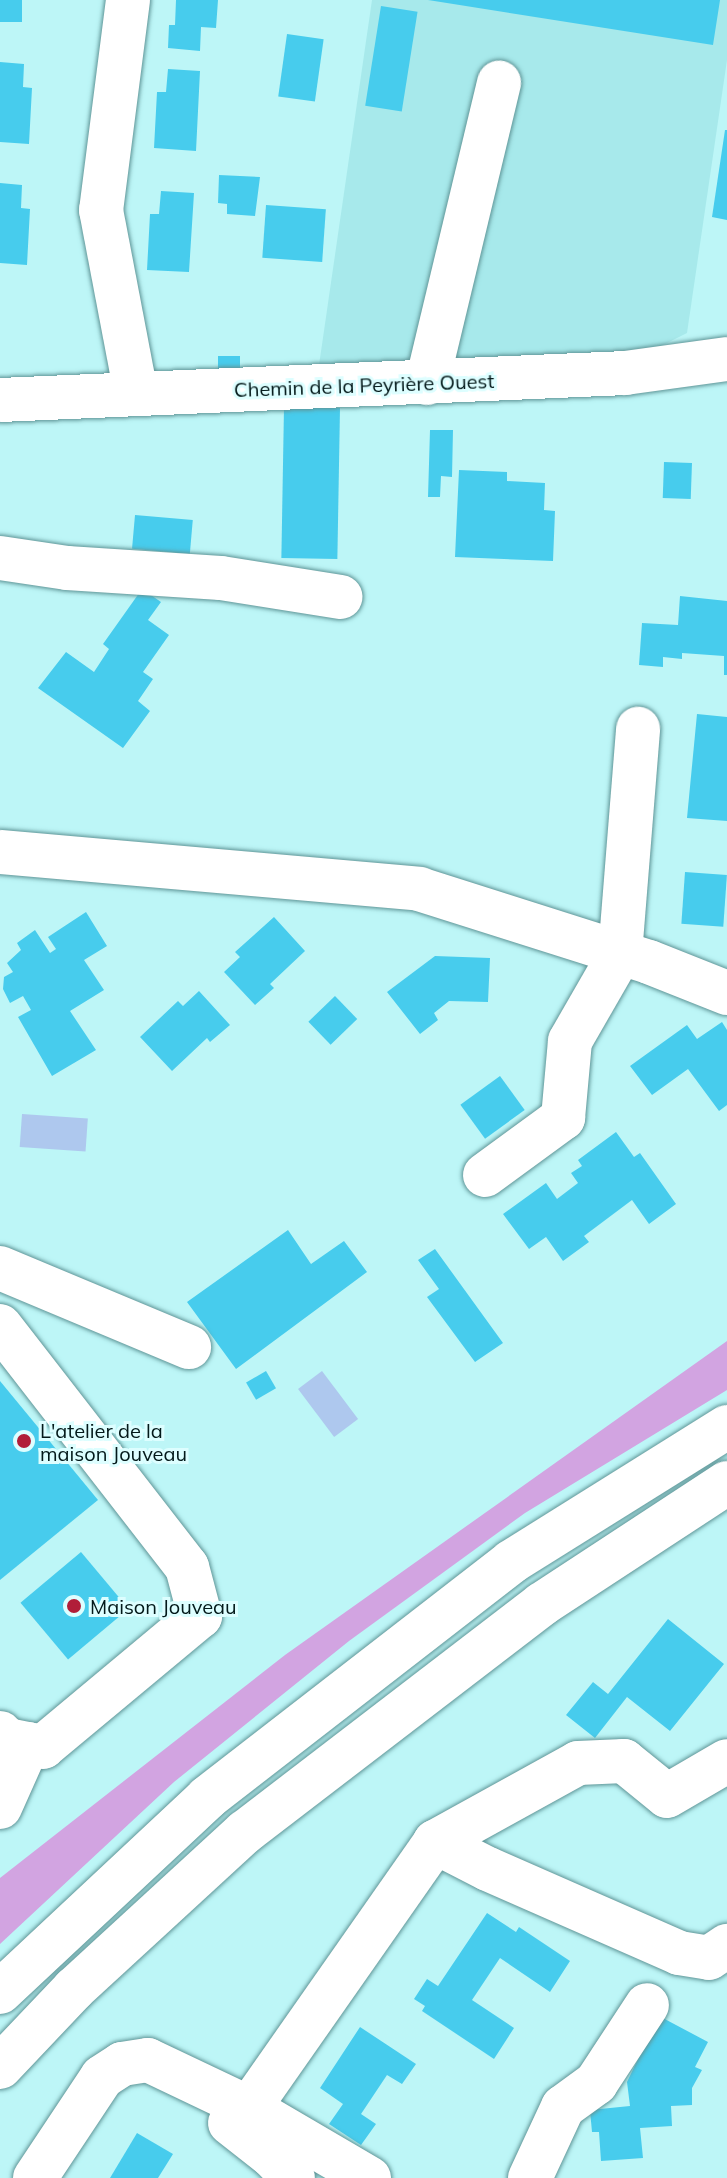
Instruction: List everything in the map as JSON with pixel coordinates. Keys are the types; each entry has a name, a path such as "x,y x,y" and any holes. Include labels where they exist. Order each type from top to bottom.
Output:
{"main road":[{"path":"128,0 101,210 136,394"},
{"path":"427,383 499,82"},
{"name":"Chemin de la Peyrière Ouest","path":"0,400 625,373 727,359"},
{"path":"0,558 67,568 221,578 341,597"},
{"path":"485,1175 563,1118 570,1041 620,954 638,729"},
{"path":"0,852 419,889 620,954 727,993"},
{"path":"0,1268 189,1347"},
{"path":"0,1326 187,1567 200,1616 43,1747 14,1738 0,1807"},
{"path":"0,1992 207,1798 511,1562 727,1427"},
{"path":"0,2067 74,1989 245,1832 542,1604 727,1483"},
{"path":"293,2178 272,2156 229,2122 231,2100 435,1842 578,1763 624,1761 667,1796 727,1761"},
{"path":"435,1842 488,1869 679,1953 709,1958 727,1946"},
{"path":"530,2178 563,2107 596,2083 647,2005"},
{"path":"35,2178 102,2077 122,2064 148,2060 231,2100 369,2178"}],"shaded area":[{"path":"372,0 727,0 727,60 687,333 643,355 317,379"},
{"path":"22,1114 88,1119 86,1152 20,1147"},
{"path":"727,1341 727,1390 525,1513 349,1641 174,1782 0,1944 0,1878 285,1655"},
{"path":"322,1371 358,1419 334,1437 298,1389"}],"building":[{"path":"0,0 22,0 22,22 0,22"},
{"path":"176,0 218,0 216,28 201,27 200,51 168,48 169,25 175,25"},
{"path":"428,0 720,0 713,45"},
{"path":"381,6 418,12 402,112 365,106"},
{"path":"287,34 324,39 315,102 278,96"},
{"path":"0,62 24,64 23,87 32,88 29,144 0,142"},
{"path":"168,69 200,71 196,151 154,148 157,92 166,92"},
{"path":"727,130 727,220 712,217"},
{"path":"219,175 260,177 255,216 227,214 227,204 218,203"},
{"path":"0,183 22,185 21,208 30,209 27,265 0,263"},
{"path":"161,191 194,193 189,272 147,270 150,214 159,214"},
{"path":"266,205 326,209 322,262 262,258"},
{"path":"218,356 240,356 240,372 218,372"},
{"path":"284,407 340,408 337,559 281,558"},
{"path":"430,430 453,430 452,477 441,476 440,497 428,497"},
{"path":"664,462 692,463 691,499 663,498"},
{"path":"459,470 507,472 507,481 545,483 544,510 555,511 553,561 455,557"},
{"path":"135,515 193,520 190,554 132,549"},
{"path":"142,589 161,602 148,620 169,635 143,672 153,679 138,701 150,711 123,748 38,688 66,652 94,672 109,649 103,644"},
{"path":"680,596 727,601 727,675 724,675 724,656 682,653 682,659 663,657 663,667 639,665 642,623 678,625"},
{"path":"697,714 727,717 727,821 687,818"},
{"path":"685,872 727,875 723,927 681,924"},
{"path":"86,912 107,946 84,960 104,990 70,1011 96,1050 52,1076 18,1017 31,1010 23,996 10,1003 3,989 4,977 13,972 7,963 21,950 17,943 35,930 50,953 56,949 48,937"},
{"path":"274,917 305,951 270,984 274,988 255,1005 224,972 240,957 235,952"},
{"path":"435,956 490,958 488,1002 449,1001 434,1013 438,1020 420,1034 387,992"},
{"path":"199,991 230,1025 210,1042 207,1038 172,1071 140,1037 178,1001 183,1006"},
{"path":"335,996 357,1019 331,1045 308,1022"},
{"path":"722,1022 727,1030 727,1105 719,1111 688,1069 652,1095 630,1066 687,1025 697,1039"},
{"path":"500,1076 525,1110 485,1139 460,1105"},
{"path":"616,1132 634,1157 640,1153 676,1204 649,1224 632,1200 584,1236 589,1242 563,1261 546,1237 529,1249 503,1214 546,1183 557,1199 578,1183 571,1173 582,1166 578,1160"},
{"path":"288,1230 311,1264 344,1241 367,1272 236,1369 187,1302"},
{"path":"435,1249 503,1343 475,1362 427,1297 439,1289 418,1260"},
{"path":"266,1371 276,1388 256,1400 246,1382"},
{"name":"L'atelier de la maison Jouveau","path":"0,1381 98,1500 0,1580"},
{"name":"Maison Jouveau","path":"81,1552 129,1609 68,1659 20,1603"},
{"path":"668,1619 724,1664 670,1731 627,1697 595,1738 566,1715 593,1682 608,1694"},
{"path":"487,1913 516,1932 519,1927 570,1961 550,1992 500,1958 472,2000 514,2028 494,2059 422,2011 425,2006 414,1999 427,1979 438,1986"},
{"path":"659,2016 708,2042 695,2067 702,2070 692,2088 692,2105 671,2106 672,2126 640,2128 643,2158 601,2161 599,2132 592,2132 590,2110 630,2106 627,2082"},
{"path":"360,2027 416,2064 402,2084 387,2075 361,2114 376,2124 361,2145 329,2124 343,2104 320,2088"},
{"path":"137,2133 173,2154 158,2178 110,2178"}],"place":[{"name":"L'atelier de la maison Jouveau","path":"24,1441"},
{"name":"Maison Jouveau","path":"74,1606"}]}
